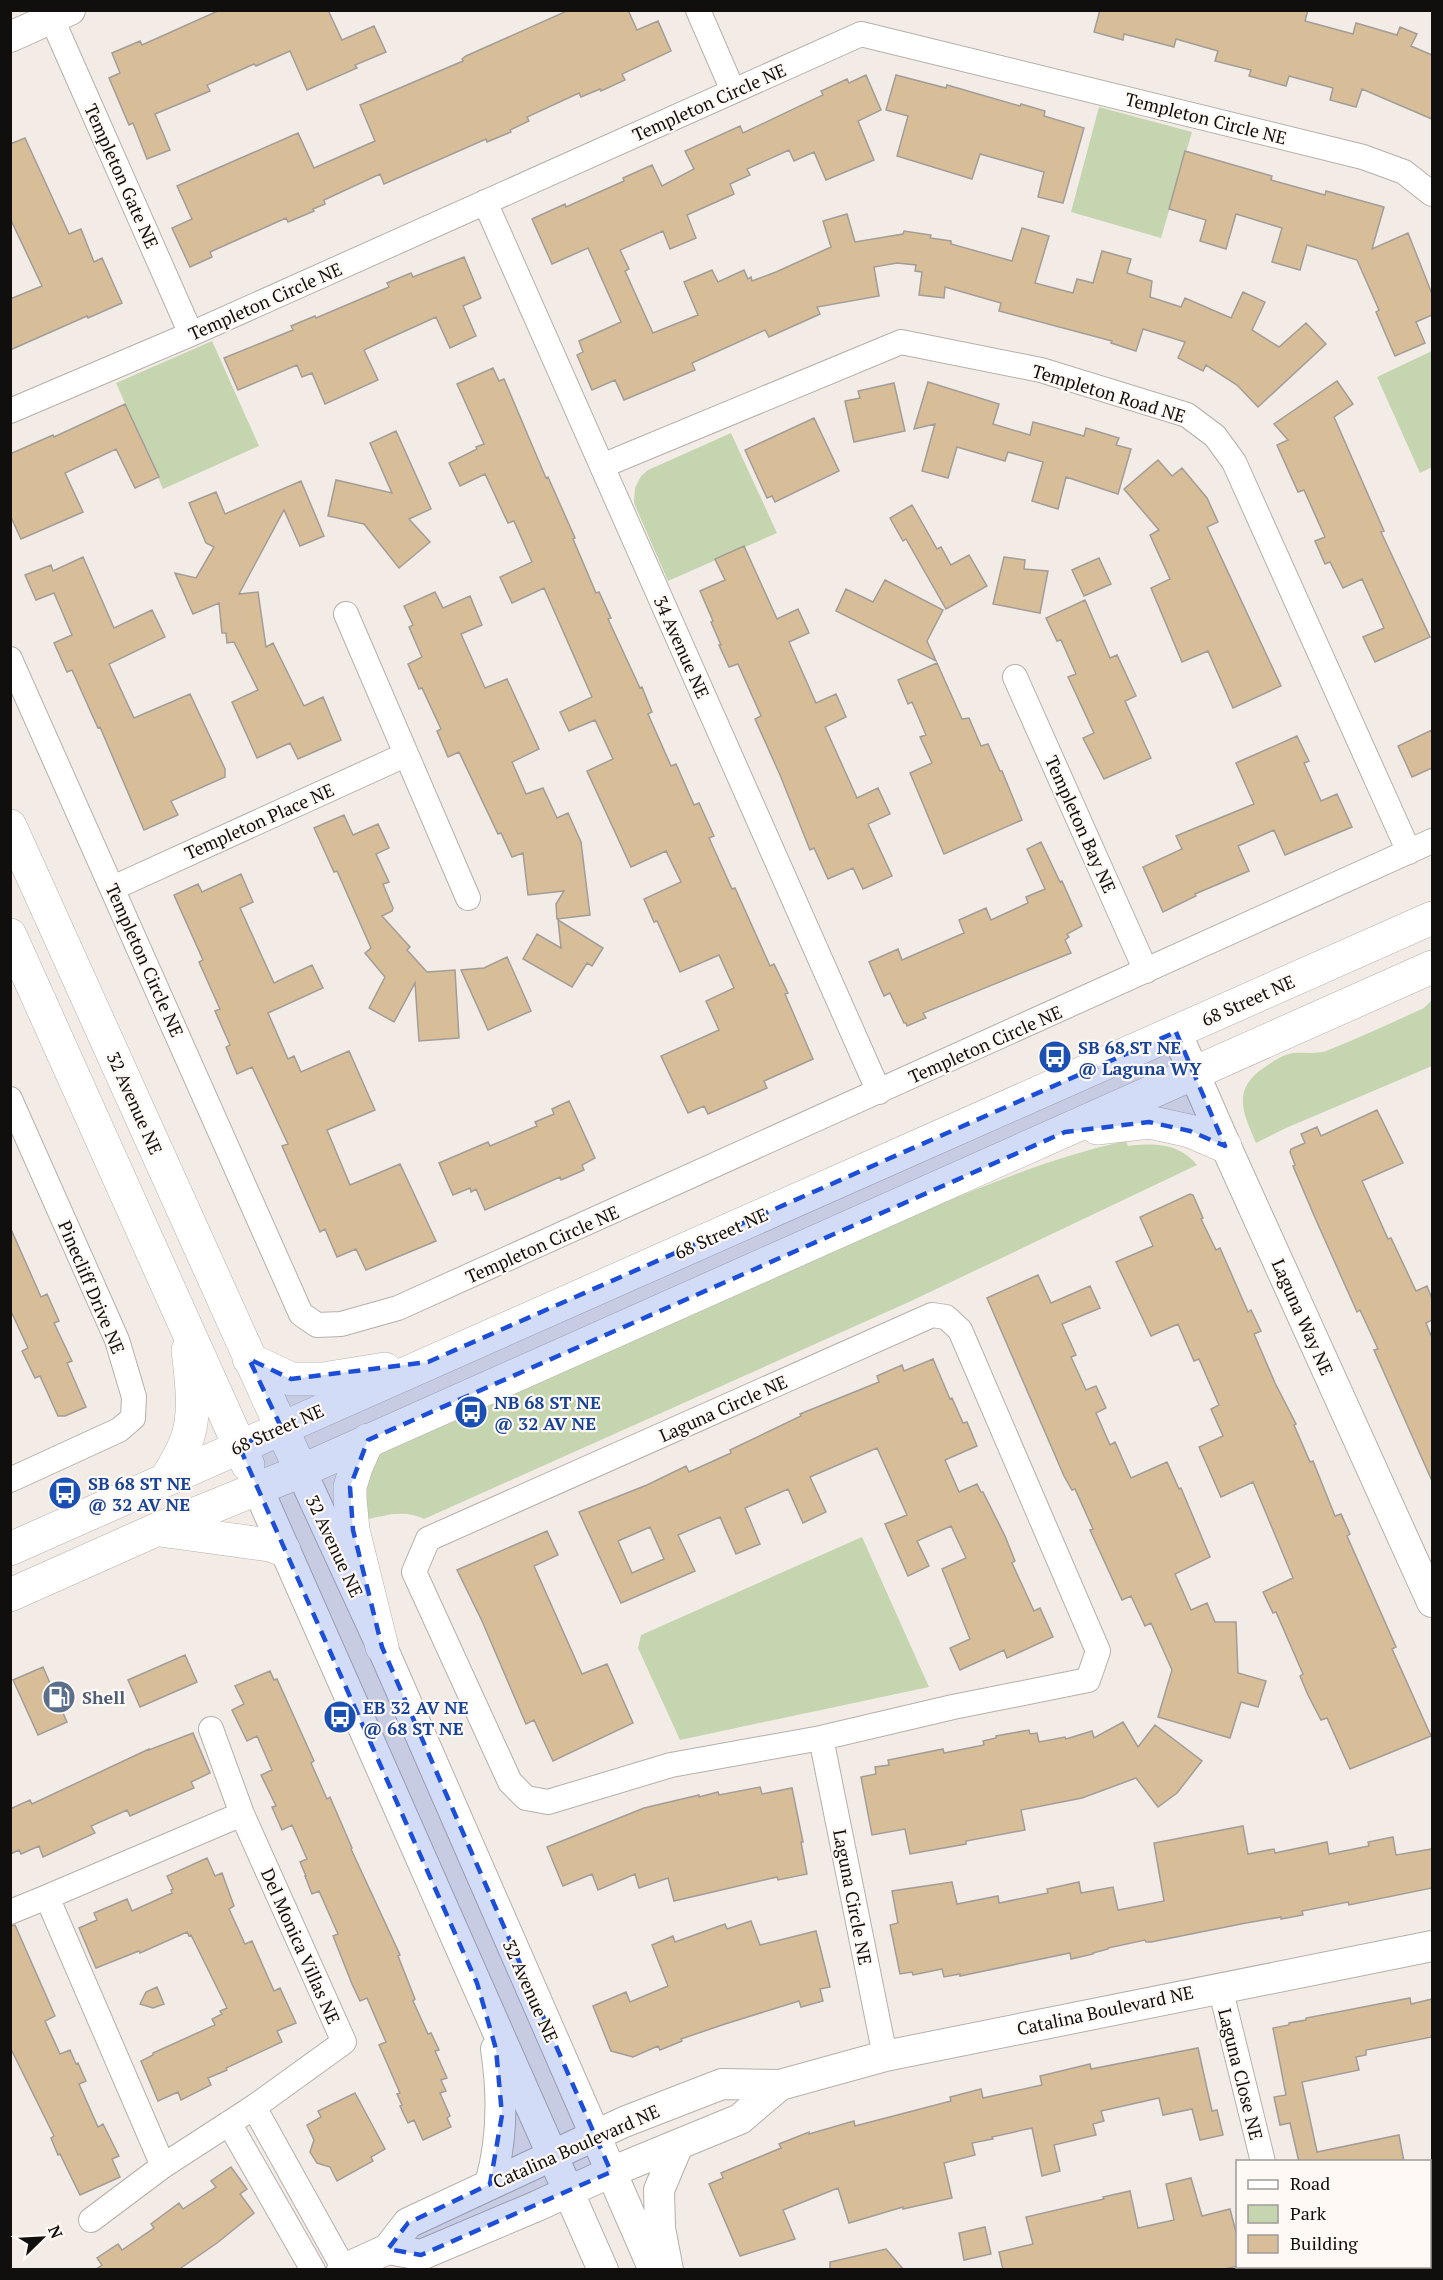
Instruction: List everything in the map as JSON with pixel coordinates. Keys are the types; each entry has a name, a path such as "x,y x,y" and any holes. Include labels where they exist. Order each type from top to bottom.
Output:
{"main road":[{"name":"32 Avenue NE","path":"10,826 301,1471"},
{"name":"68 Street NE","path":"10,1549 1432,918"},
{"path":"10,935 258,1489"},
{"path":"10,1595 158,1529 301,1471 1432,967"},
{"path":"1065,1132 1149,1122 1190,1131 1225,1146"},
{"path":"166,1479 180,1456 189,1434 192,1387 184,1322"},
{"path":"249,1359 291,1379 323,1378 428,1362"},
{"path":"368,1440 356,1467 350,1487 350,1499 353,1530 382,1647"},
{"path":"158,1529 270,1545 284,1550"}],"street":[{"path":"698,10 733,91"},
{"path":"10,37 61,15"},
{"name":"Templeton Gate NE","path":"61,15 191,334"},
{"name":"Templeton Circle NE","path":"10,411 191,334 861,34 1363,157 1404,172 1432,194"},
{"name":"34 Avenue NE","path":"485,202 879,1092"},
{"name":"Templeton Road NE","path":"602,466 901,342 1041,370 1187,415 1215,436 1234,462 1409,852"},
{"path":"346,614 468,898"},
{"name":"Templeton Circle NE","path":"10,659 301,1314 317,1325 341,1324 398,1308 1432,841"},
{"name":"Templeton Bay NE","path":"1015,677 1146,971"},
{"name":"Templeton Place NE","path":"113,888 405,755"},
{"name":"Laguna Way NE","path":"1176,1032 1225,1146 1432,1602"},
{"name":"Pinecliff Drive NE","path":"10,1100 117,1340 134,1397 133,1418 119,1430 10,1480"},
{"name":"Laguna Circle NE","path":"932,1316 946,1317 960,1330 1098,1651 1088,1680 953,1707 821,1738 671,1765 548,1802 526,1798 510,1782 414,1572 428,1539 932,1316"},
{"name":"32 Avenue NE","path":"301,1471 382,1647 654,2270"},
{"path":"258,1489 603,2270"},
{"name":"Del Monica Villas NE","path":"91,2220 163,2166 254,2108 344,2042 242,1814 211,1728"},
{"name":"Laguna Circle NE","path":"821,1738 885,2056"},
{"path":"10,1912 242,1814"},
{"path":"47,1897 163,2166"},
{"name":"Catalina Boulevard NE","path":"343,2269 388,2249 408,2223 553,2154 722,2084 780,2085 885,2056 1432,1946"},
{"path":"477,1983 496,2049 501,2090 502,2115 499,2142 490,2184"},
{"name":"Laguna Close NE","path":"1220,1987 1263,2160"},
{"name":"Catalina Boulevard NE","path":"388,2249 421,2255 611,2172 741,2119 780,2085"},
{"path":"254,2108 343,2269"},
{"path":"230,2123 313,2270"},
{"path":"668,2270 660,2228 659,2190 678,2145"}],"highlighted area":[{"path":"1176,1032 1225,1146 1190,1131 1149,1122 1065,1132 368,1440 350,1487 353,1530 382,1647 611,2172 421,2255 388,2249 408,2223 490,2184 502,2115 496,2049 477,1983 239,1446 281,1427 249,1359 291,1379 428,1362"}],"green space":[{"path":"1099,107 1192,132 1161,238 1071,212"},
{"path":"212,341 259,446 163,489 116,383"},
{"path":"1432,351 1432,467 1420,473 1377,377"},
{"path":"731,433 777,533 668,581 634,503 635,488 641,476 648,470"},
{"path":"1432,1000 1432,1066 1256,1143 1247,1122 1243,1102 1247,1084 1254,1075 1283,1056 1326,1051 1363,1036 1424,1008"},
{"path":"1126,1141 1128,1146 1166,1146 1182,1152 1197,1165 909,1302 424,1519 401,1514 364,1520 361,1492 373,1460 394,1444 894,1223 1037,1166"},
{"path":"862,1537 929,1687 680,1740 638,1648 641,1635"}],"building":[{"path":"220,10 328,10 342,40 374,26 386,52 355,65 357,68 307,90 290,51 207,85 210,91 155,114 170,150 147,159 133,123 129,125 109,78 120,73 112,53 140,41 142,45"},
{"path":"569,10 628,10 637,30 658,21 671,51 622,74 625,80 601,91 600,89 581,97 579,93 527,117 529,121 510,130 511,132 487,142 486,139 384,184 380,174 324,200 325,204 313,209 314,211 288,222 286,218 210,252 212,257 190,267 172,228 192,219 177,186 298,133 314,168 375,141 360,105 463,61 462,59 466,56"},
{"path":"1100,10 1308,10 1305,21 1353,34 1356,23 1397,35 1400,27 1417,34 1411,46 1432,55 1432,119 1362,89 1356,107 1330,100 1333,88 1289,76 1286,86 1249,76 1251,70 1215,61 1218,51 1176,39 1174,47 1124,34 1123,40 1094,32"},
{"path":"866,75 881,110 858,121 874,160 826,180 814,152 794,161 789,150 747,169 750,175 730,184 734,194 687,215 696,238 670,249 663,231 620,250 629,269 625,271 653,333 698,315 684,282 712,270 718,282 744,270 748,279 751,277 752,281 776,272 831,247 823,221 847,214 855,242 903,234 904,231 931,235 930,238 951,241 951,244 1012,261 1022,228 1049,236 1035,283 1073,293 1077,279 1093,283 1102,251 1131,259 1127,273 1152,281 1150,297 1181,307 1185,298 1231,318 1243,292 1265,302 1252,330 1279,347 1306,323 1326,344 1258,407 1237,385 1206,365 1203,371 1178,358 1185,342 1143,329 1136,351 1111,343 1112,341 999,311 1001,303 945,287 944,298 919,295 922,272 915,271 916,265 897,263 874,267 879,296 817,307 820,314 769,337 765,330 692,363 695,370 624,400 615,380 592,390 577,355 583,352 579,341 621,322 588,248 552,264 532,219 565,204 566,207 624,181 623,178 652,165 662,186 694,169 685,151 740,126 743,133 823,95 821,91 847,79 849,83"},
{"path":"896,75 946,88 947,85 1020,106 1021,104 1045,111 1044,116 1084,128 1063,203 1038,197 1044,172 980,154 972,179 897,156 908,116 886,110"},
{"path":"25,138 69,234 81,229 94,262 102,258 122,303 10,350 10,299 42,286 10,218 10,144"},
{"path":"1185,151 1272,176 1271,180 1325,195 1326,191 1384,207 1372,249 1408,233 1432,294 1432,315 1416,322 1425,343 1395,356 1376,312 1379,310 1357,260 1307,245 1300,270 1272,262 1282,228 1236,214 1226,249 1200,241 1206,220 1169,209"},
{"path":"464,257 481,298 463,306 476,336 450,348 436,317 364,350 378,380 325,404 312,373 302,377 297,365 238,390 224,358 293,330 291,326 315,316 316,318 389,287 387,283 411,273 413,277"},
{"path":"493,368 499,381 504,379 546,478 548,477 575,538 573,539 596,593 599,592 611,618 608,619 640,688 642,687 652,712 648,714 671,766 676,764 694,805 699,803 714,836 709,838 732,889 735,888 770,966 774,964 788,993 785,994 813,1059 764,1081 767,1088 708,1114 704,1106 688,1113 661,1056 719,1030 706,1001 734,988 719,955 680,972 657,921 654,922 644,899 681,882 666,851 631,867 587,771 613,759 595,720 569,731 560,712 592,697 544,588 512,603 500,577 532,562 514,521 508,523 485,474 460,486 449,463 484,444 457,384"},
{"path":"1337,381 1353,404 1334,417 1384,531 1381,532 1430,637 1375,662 1363,637 1384,628 1362,579 1343,588 1330,562 1325,564 1315,541 1325,537 1304,490 1298,492 1277,445 1288,440 1274,424"},
{"path":"928,382 999,404 993,424 1030,435 1033,422 1084,436 1086,428 1119,438 1116,445 1131,449 1118,494 1066,477 1058,509 1032,501 1043,462 1008,452 1005,461 957,447 948,478 922,471 935,424 914,429"},
{"path":"894,383 905,431 854,442 845,401 860,398 858,391"},
{"path":"125,404 159,477 135,488 116,449 65,473 83,512 21,539 10,515 10,454 53,435 54,437"},
{"path":"814,418 839,471 775,502 772,496 767,498 745,450"},
{"path":"396,431 431,509 409,519 430,542 399,568 364,524 328,516 336,480 392,493 370,443"},
{"path":"1158,460 1172,476 1182,468 1207,498 1218,522 1207,527 1281,686 1233,708 1208,651 1182,662 1151,588 1170,579 1150,535 1159,530 1124,489"},
{"path":"301,481 324,536 300,546 284,510 239,594 258,592 266,647 273,643 304,706 323,697 341,740 298,759 290,743 257,758 232,702 258,690 234,642 227,643 226,633 222,633 219,603 193,614 175,573 196,578 214,547 206,543 189,503 216,492 225,514"},
{"path":"912,505 937,549 941,547 951,565 969,555 987,586 946,609 906,539 903,541 890,518"},
{"path":"744,546 777,619 798,609 809,633 789,642 816,703 836,694 846,717 825,727 857,798 878,788 890,814 868,824 892,876 863,889 853,868 828,879 814,848 810,850 755,719 761,716 738,664 729,667 700,591 725,580 715,559"},
{"path":"83,557 114,628 152,610 165,637 109,664 134,718 190,694 225,769 225,777 171,801 178,815 144,830 100,727 98,728 72,670 67,672 54,643 72,635 54,593 36,600 25,575 51,565 53,571"},
{"path":"1004,557 1025,560 1024,569 1048,571 1040,613 993,604"},
{"path":"1099,558 1111,584 1084,596 1072,570"},
{"path":"885,580 943,610 927,641 936,661 836,611 846,589 873,602"},
{"path":"435,592 443,608 470,596 482,625 461,634 485,688 507,679 539,749 512,762 526,794 543,788 557,818 568,813 581,842 590,915 557,919 556,904 564,891 528,895 523,853 512,857 501,833 498,834 459,752 448,757 437,731 441,729 408,664 422,657 409,627 413,625 404,606"},
{"path":"1085,600 1110,658 1117,655 1136,696 1125,701 1151,758 1104,779 1083,738 1094,733 1068,677 1076,674 1061,640 1057,641 1046,618"},
{"path":"937,663 962,719 969,718 981,746 988,744 1022,820 944,854 910,773 932,763 920,737 926,735 912,702 908,704 898,680"},
{"path":"1432,730 1432,768 1412,777 1398,746"},
{"path":"1297,736 1309,761 1304,763 1321,801 1337,794 1352,827 1285,855 1274,830 1238,846 1249,871 1195,894 1196,896 1163,912 1143,867 1182,849 1176,836 1254,804 1236,763"},
{"path":"344,815 353,835 378,824 389,848 376,854 389,882 383,884 393,908 392,911 382,916 410,947 407,950 427,972 455,970 459,1038 419,1041 415,983 394,1022 369,1008 385,977 365,953 371,948 337,871 334,872 314,828"},
{"path":"1041,842 1082,926 1067,934 1069,937 1065,940 1071,953 923,1013 926,1018 907,1026 890,993 884,996 869,962 898,949 902,960 964,933 959,920 986,908 991,920 1028,903 1026,897 1045,889 1027,849"},
{"path":"241,874 253,902 240,908 274,983 312,965 323,988 268,1013 288,1059 294,1056 301,1072 349,1051 375,1110 327,1130 350,1185 400,1164 436,1241 366,1270 356,1249 337,1257 325,1229 320,1232 282,1146 288,1144 252,1067 237,1074 226,1047 230,1045 215,1011 220,1009 199,962 203,960 174,895 198,884 202,892"},
{"path":"558,920 603,948 592,966 587,963 572,987 523,959 537,934 561,948"},
{"path":"507,957 531,1011 488,1030 461,970 484,968"},
{"path":"569,1101 595,1158 582,1165 584,1170 561,1180 560,1177 485,1210 476,1189 471,1192 470,1188 453,1195 439,1163 488,1142 490,1146 537,1126 535,1122 554,1114 552,1109"},
{"path":"1377,1110 1403,1163 1362,1181 1388,1239 1391,1238 1416,1291 1427,1286 1432,1299 1432,1320 1426,1323 1432,1338 1432,1481 1374,1350 1378,1349 1360,1310 1357,1312 1316,1220 1293,1166 1295,1165 1290,1152 1291,1149 1305,1143 1301,1134 1317,1127 1321,1136"},
{"path":"1190,1194 1193,1195 1203,1218 1201,1219 1216,1250 1220,1248 1248,1312 1251,1310 1261,1331 1254,1334 1296,1424 1294,1425 1310,1462 1313,1461 1335,1516 1341,1514 1350,1534 1347,1536 1396,1647 1392,1649 1431,1736 1350,1769 1327,1718 1321,1720 1308,1695 1300,1676 1303,1674 1276,1612 1273,1613 1263,1592 1293,1578 1253,1482 1221,1497 1199,1447 1223,1436 1211,1409 1219,1405 1199,1359 1194,1361 1178,1324 1151,1336 1116,1262 1153,1246 1140,1217"},
{"path":"10,1227 41,1297 47,1294 59,1321 54,1323 72,1361 67,1363 86,1407 65,1416 58,1416 40,1376 35,1378 22,1351 28,1348 10,1309"},
{"path":"1038,1275 1051,1303 1090,1286 1100,1308 1062,1324 1076,1355 1071,1357 1086,1390 1096,1386 1106,1408 1096,1413 1110,1445 1115,1442 1131,1478 1167,1462 1179,1489 1181,1488 1210,1557 1175,1574 1191,1610 1207,1603 1215,1622 1236,1622 1238,1673 1266,1681 1258,1707 1241,1702 1230,1738 1158,1717 1172,1670 1151,1623 1145,1626 1131,1596 1122,1600 1090,1530 1093,1529 1075,1489 1072,1490 1064,1476 987,1298"},
{"path":"933,1359 950,1399 952,1398 963,1423 967,1422 977,1446 945,1460 959,1492 977,1484 983,1492 1005,1536 1015,1561 1012,1563 1034,1611 1040,1608 1053,1637 1007,1658 1004,1650 960,1670 950,1648 970,1639 942,1569 966,1558 951,1526 917,1541 929,1566 908,1576 885,1524 907,1515 877,1448 810,1477 826,1512 803,1523 788,1489 745,1508 760,1544 736,1554 720,1517 678,1535 695,1571 621,1603 579,1512 647,1485 686,1466 689,1472 731,1453 730,1450 801,1416 800,1414 879,1382 877,1376 902,1365 904,1371","holes":["650,1527 664,1559 632,1573 618,1541"]},
{"path":"547,1531 558,1555 534,1566 582,1674 607,1664 633,1723 553,1761 534,1720 526,1724 482,1621 457,1570"},
{"path":"185,1655 197,1682 140,1707 128,1680"},
{"path":"43,1667 67,1722 38,1735 13,1680"},
{"path":"270,1671 274,1680 277,1679 314,1761 311,1763 327,1799 330,1797 351,1849 400,1955 398,1956 415,1999 413,2001 428,2034 431,2033 439,2050 435,2051 447,2078 441,2080 446,2091 440,2093 450,2116 447,2118 451,2127 423,2140 414,2120 408,2123 400,2106 402,2105 397,2094 400,2093 379,2045 386,2042 367,1998 360,2001 352,1984 333,1936 338,1934 319,1891 312,1894 300,1862 307,1859 292,1825 282,1830 272,1807 276,1806 261,1775 272,1770 257,1736 247,1741 232,1710 244,1704 235,1686"},
{"path":"1123,1722 1138,1747 1155,1725 1202,1761 1177,1793 1158,1807 1136,1778 1082,1798 1021,1810 1025,1830 966,1841 966,1844 910,1854 905,1829 872,1835 861,1777 876,1774 875,1767 889,1765 888,1760 943,1749 944,1753 984,1745 983,1741 996,1738 996,1736 1029,1730 1030,1734 1037,1733 1039,1742 1065,1737 1066,1739 1092,1731 1094,1738"},
{"path":"193,1733 210,1773 191,1782 194,1788 130,1816 127,1810 91,1826 95,1833 43,1857 39,1846 21,1854 19,1850 10,1854 10,1809 30,1800 32,1804 149,1749"},
{"path":"760,1787 762,1794 792,1788 807,1874 778,1880 777,1877 674,1901 668,1878 639,1888 635,1874 598,1890 592,1874 563,1886 547,1847 644,1808 699,1795 699,1797 718,1792 719,1795"},
{"path":"1243,1826 1248,1854 1274,1849 1275,1853 1327,1842 1329,1854 1369,1846 1368,1842 1393,1837 1396,1855 1432,1849 1432,1888 1349,1905 1348,1902 1302,1911 1303,1915 1281,1919 1281,1917 1246,1923 1151,1942 1145,1940 1071,1959 1070,1953 960,1976 960,1974 944,1977 942,1969 913,1975 912,1972 900,1974 890,1925 898,1923 892,1891 952,1882 957,1904 998,1896 999,1903 1048,1893 1047,1889 1079,1882 1081,1893 1113,1887 1118,1910 1164,1901 1154,1843"},
{"path":"207,1858 215,1876 222,1873 234,1906 229,1909 245,1944 252,1941 274,1991 280,1988 296,2023 277,2031 282,2042 208,2078 211,2085 181,2100 178,2092 158,2101 141,2061 153,2053 215,2025 212,2019 222,2014 220,2011 227,2008 191,1935 189,1936 187,1932 140,1953 139,1951 96,1968 79,1928 97,1920 94,1913 127,1899 132,1911 172,1893 173,1889 167,1876"},
{"path":"751,1921 760,1945 816,1931 830,1987 820,1989 823,2001 801,2007 799,2001 681,2039 682,2041 660,2050 658,2046 633,2057 611,2051 593,2006 626,1992 630,2002 668,1986 652,1945 673,1936 675,1942 725,1924 727,1929"},
{"path":"15,1925 55,2016 45,2021 60,2054 70,2050 76,2064 78,2063 86,2081 79,2084 98,2127 103,2124 119,2156 112,2159 120,2177 80,2195 60,2154 58,2155 51,2138 54,2136 10,2047 10,1926"},
{"path":"157,1987 164,2004 153,2008 140,2004 146,1992"},
{"path":"1410,1998 1411,2004 1432,1999 1432,2037 1366,2050 1366,2055 1356,2057 1359,2070 1302,2082 1317,2152 1399,2135 1404,2160 1299,2160 1290,2123 1280,2125 1274,2097 1286,2095 1273,2028 1306,2020 1306,2018"},
{"path":"1198,2048 1212,2111 1217,2110 1223,2135 1200,2140 1192,2109 1163,2115 1159,2098 1101,2111 1104,2121 1093,2124 1096,2135 1054,2145 1060,2171 1042,2176 1032,2128 992,2137 993,2139 972,2143 975,2155 944,2163 952,2198 903,2209 903,2207 849,2223 838,2188 783,2210 795,2239 740,2256 709,2184 723,2178 721,2173 781,2148 779,2144 809,2132 809,2134 854,2121 855,2126 951,2101 950,2097 981,2089 983,2098 1042,2085 1040,2076 1090,2064 1091,2069"},
{"path":"355,2093 385,2149 371,2157 373,2161 337,2181 330,2167 317,2163 310,2152 314,2140 307,2125 321,2117 318,2111"},
{"path":"231,2167 247,2189 240,2194 254,2213 217,2243 178,2270 95,2270 102,2265 97,2258 118,2244 122,2250 154,2228 151,2224 179,2203 183,2209 216,2187 211,2181"},
{"path":"1191,2178 1202,2216 1230,2209 1236,2232 1236,2266 1220,2270 1003,2270 999,2252 1033,2244 1026,2217 1130,2191 1138,2228 1174,2220 1166,2184"},
{"path":"985,2227 991,2254 964,2260 959,2233"},
{"path":"886,2249 904,2270 830,2270 830,2262"}],"place":[{"name":"SB 68 ST NE @ Laguna WY","path":"1055,1057"},
{"name":"NB 68 ST NE @ 32 AV NE","path":"471,1412"},
{"name":"SB 68 ST NE @ 32 AV NE","path":"65,1493"},
{"name":"Shell","path":"59,1697"},
{"name":"EB 32 AV NE @ 68 ST NE","path":"340,1717"}]}
